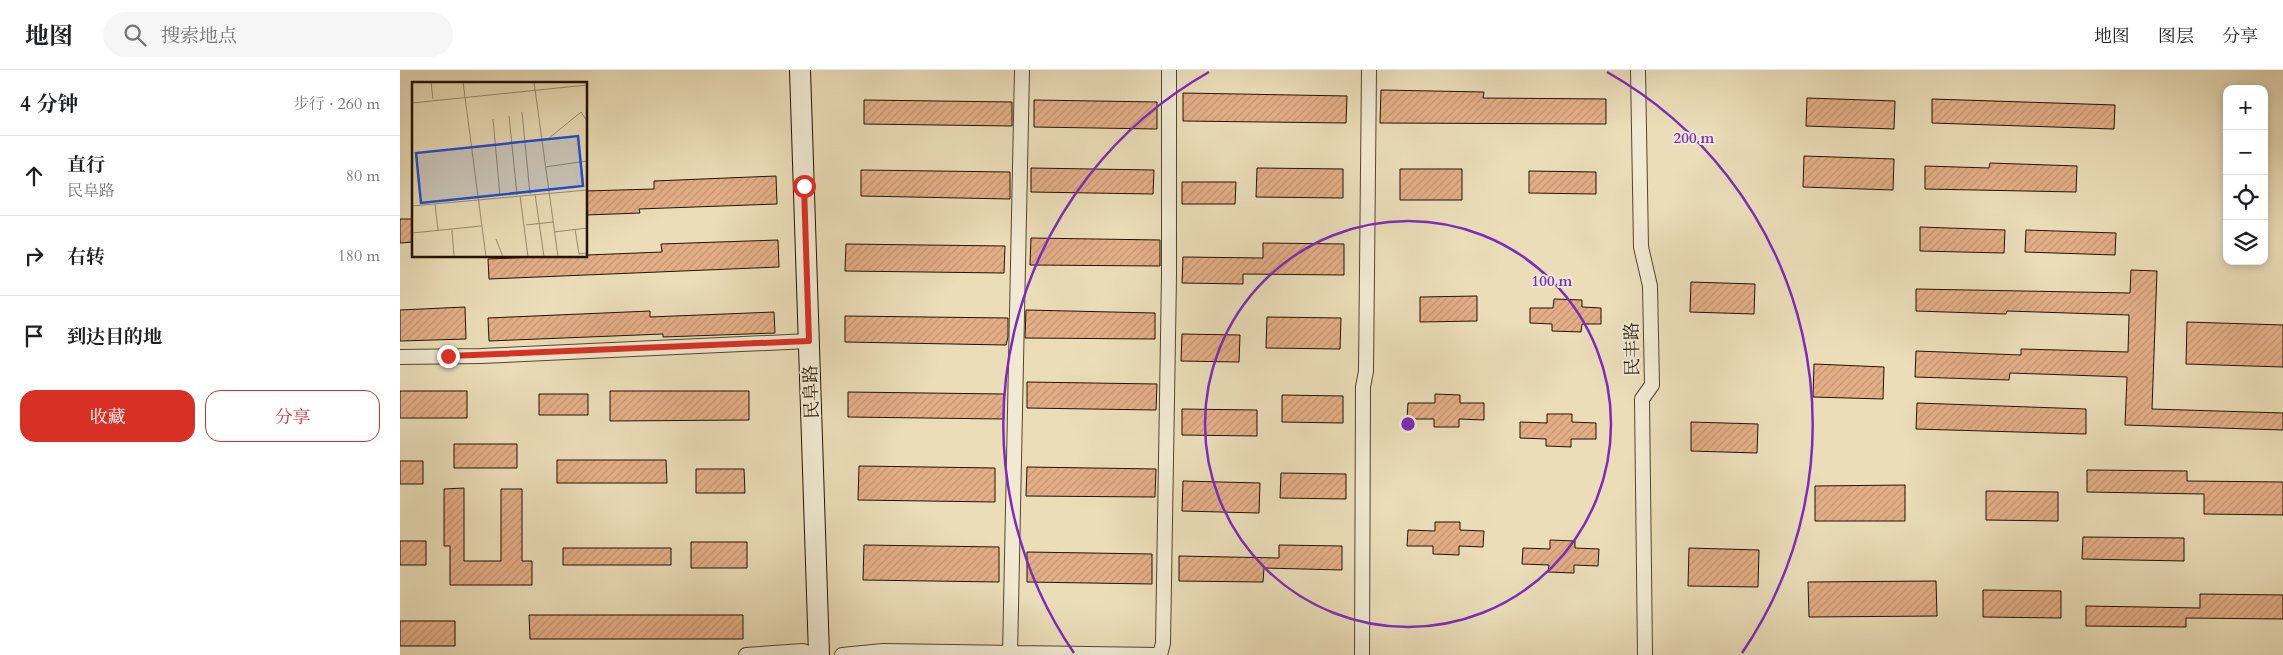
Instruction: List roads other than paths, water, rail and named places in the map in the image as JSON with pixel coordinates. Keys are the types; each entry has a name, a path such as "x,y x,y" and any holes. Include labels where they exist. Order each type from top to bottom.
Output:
{"street":[{"name":"民阜路","path":"800,70 820,655"},
{"path":"1010,654 1022,70"},
{"path":"842,655 883,651 1159,655 1163,643 1166,527 1169,70"},
{"path":"1362,655 1363,387 1366,372 1369,70"},
{"name":"民丰路","path":"1638,70 1641,247 1650,286 1652,386 1642,399 1646,655"},
{"path":"400,357 491,356 809,341"},
{"path":"746,655 803,651 813,655"}]}
